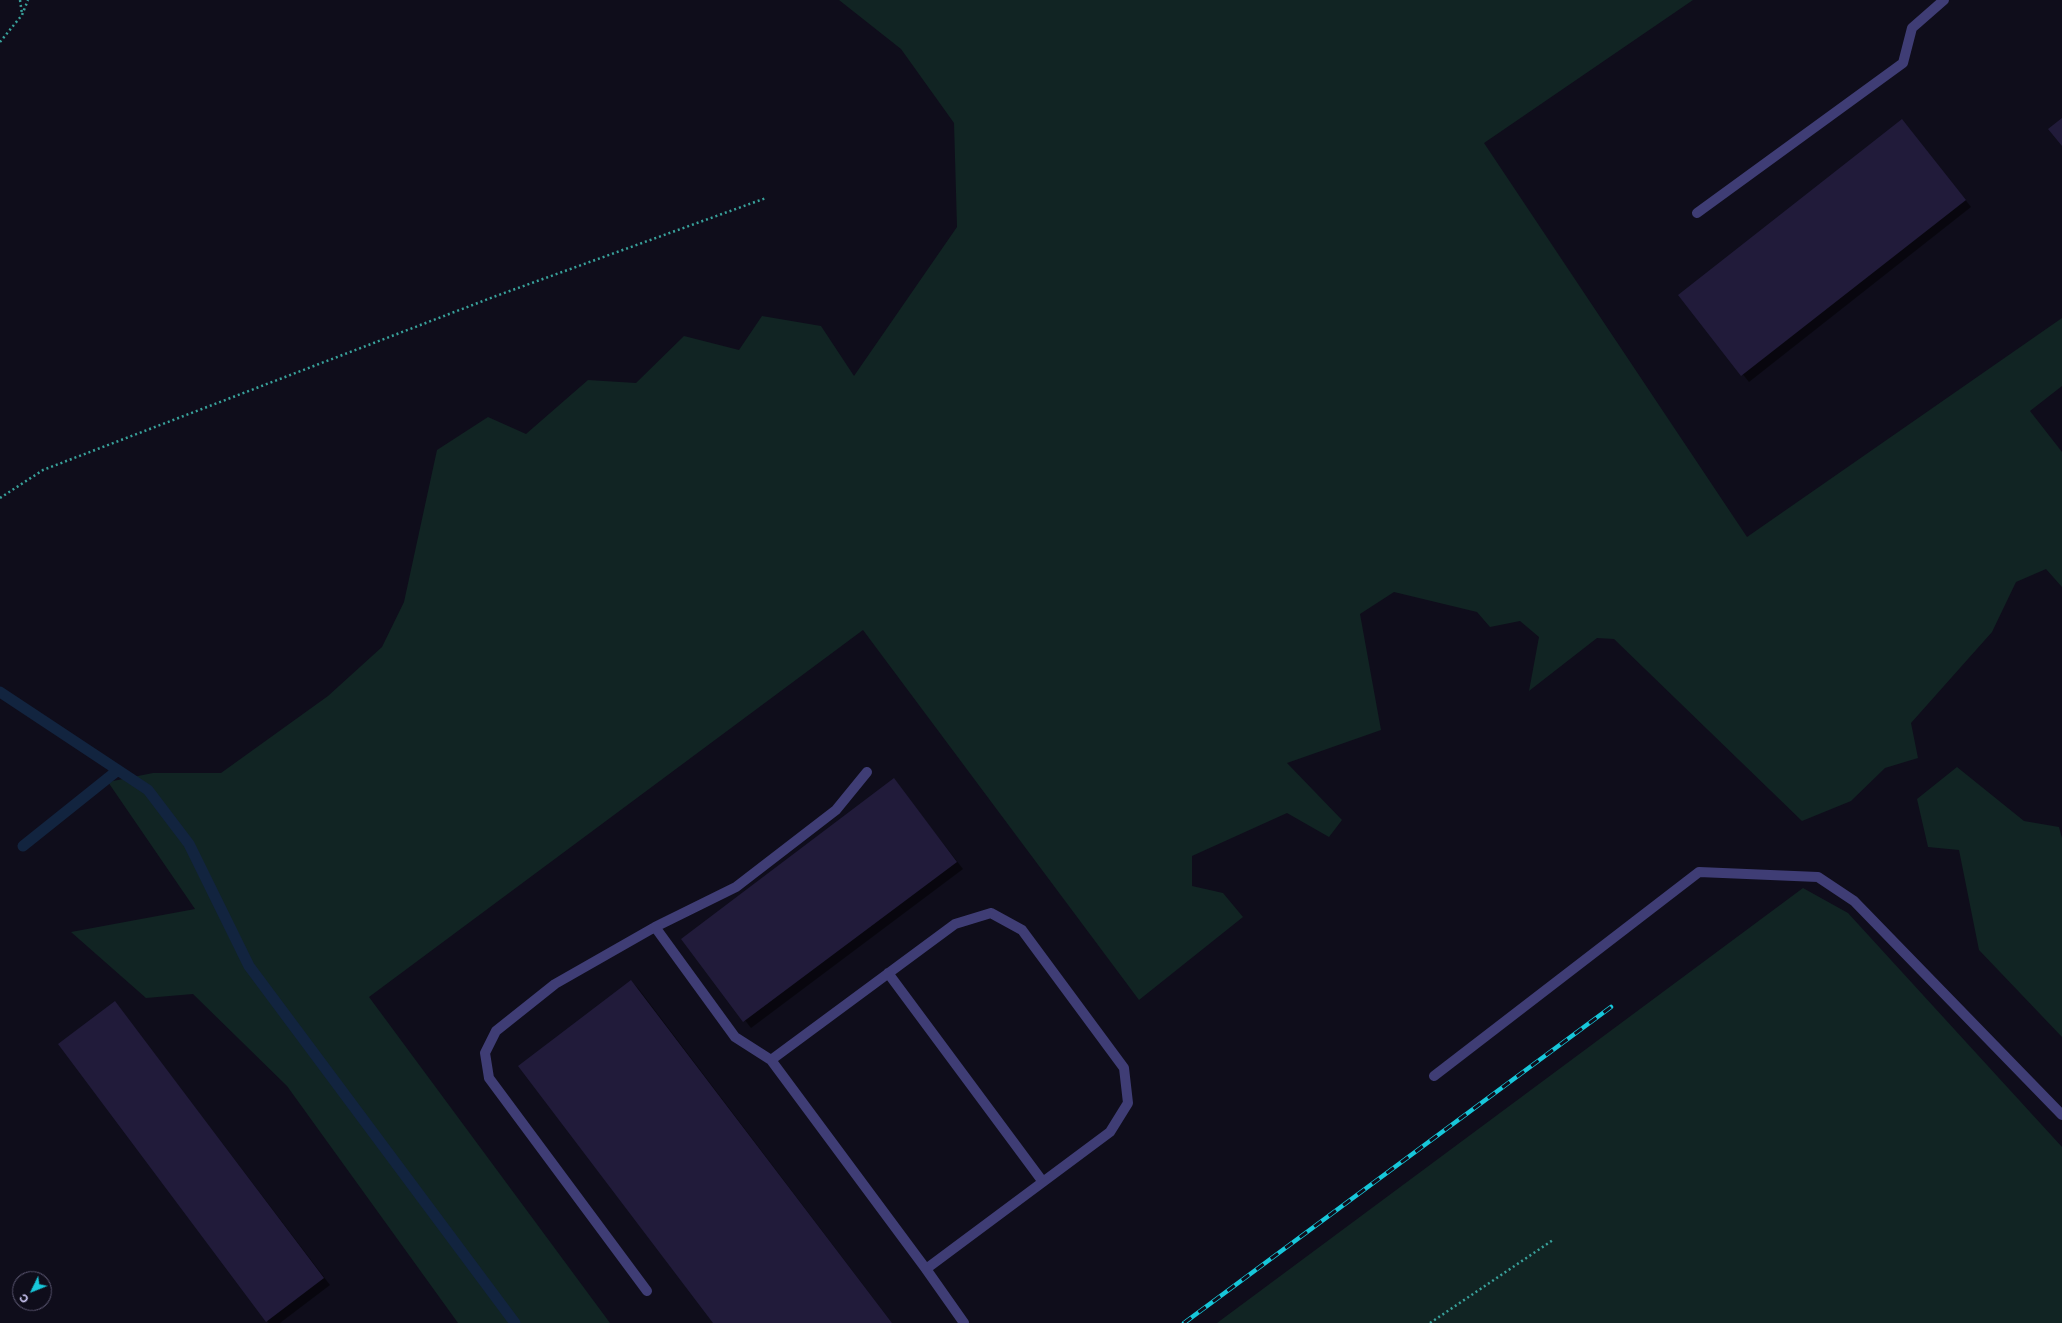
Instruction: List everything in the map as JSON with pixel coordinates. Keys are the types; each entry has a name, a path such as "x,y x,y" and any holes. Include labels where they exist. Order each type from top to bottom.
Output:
{"lane":[{"path":"1697,213 1903,63 1912,28 1944,0"},
{"path":"647,1291 489,1078 486,1053 496,1030 555,984 655,927 736,886 836,810 866,772"},
{"path":"1434,1076 1699,872 1818,878 1854,901 2062,1115"},
{"path":"770,1060 955,924 991,914 1022,930 1027,936 1124,1068 1128,1103 1110,1132 926,1269"},
{"path":"655,927 735,1037 770,1060 926,1269 964,1323"},
{"path":"888,973 1043,1182"}],"path":[{"path":"20,0 22,15"},
{"path":"0,42 22,15 28,0"},
{"path":"0,498 43,470 489,298 766,198"},
{"path":"1430,1323 1553,1240"}],"green space":[{"path":"839,0 1693,0 1484,143 1747,537 2062,318 2062,386 2030,411 2062,452 2062,587 2046,569 2016,582 1992,632 1911,723 1918,758 1885,768 1851,801 1802,821 1614,639 1597,638 1529,691 1539,637 1520,621 1490,627 1477,612 1394,592 1360,614 1381,730 1287,763 1342,820 1329,837 1287,813 1192,856 1192,886 1223,893 1243,917 1139,1000 863,630 369,997 610,1323 458,1323 287,1086 193,994 146,998 71,932 195,909 108,782 153,773 221,773 328,696 382,647 404,602 437,450 488,417 526,434 588,380 636,383 684,336 739,350 762,316 821,326 854,376 957,227 954,123 901,49"},
{"path":"1957,767 2024,821 2059,827 2062,838 2062,1037 1979,950 1959,850 1928,847 1917,799"},
{"path":"1803,888 1848,913 2062,1147 2062,1323 1217,1323"}],"building":[{"path":"2062,118 2062,146 2048,129"},
{"path":"1902,119 1966,200 1741,376 1678,295"},
{"path":"894,778 957,862 743,1022 681,939"},
{"path":"631,980 892,1323 713,1323 518,1066"},
{"path":"115,1001 324,1278 266,1322 58,1044"}],"waterway":[{"path":"0,692 148,790 189,844 249,966 515,1323"},
{"path":"23,846 118,770"}],"railway":[{"path":"1184,1323 1611,1007"}]}
